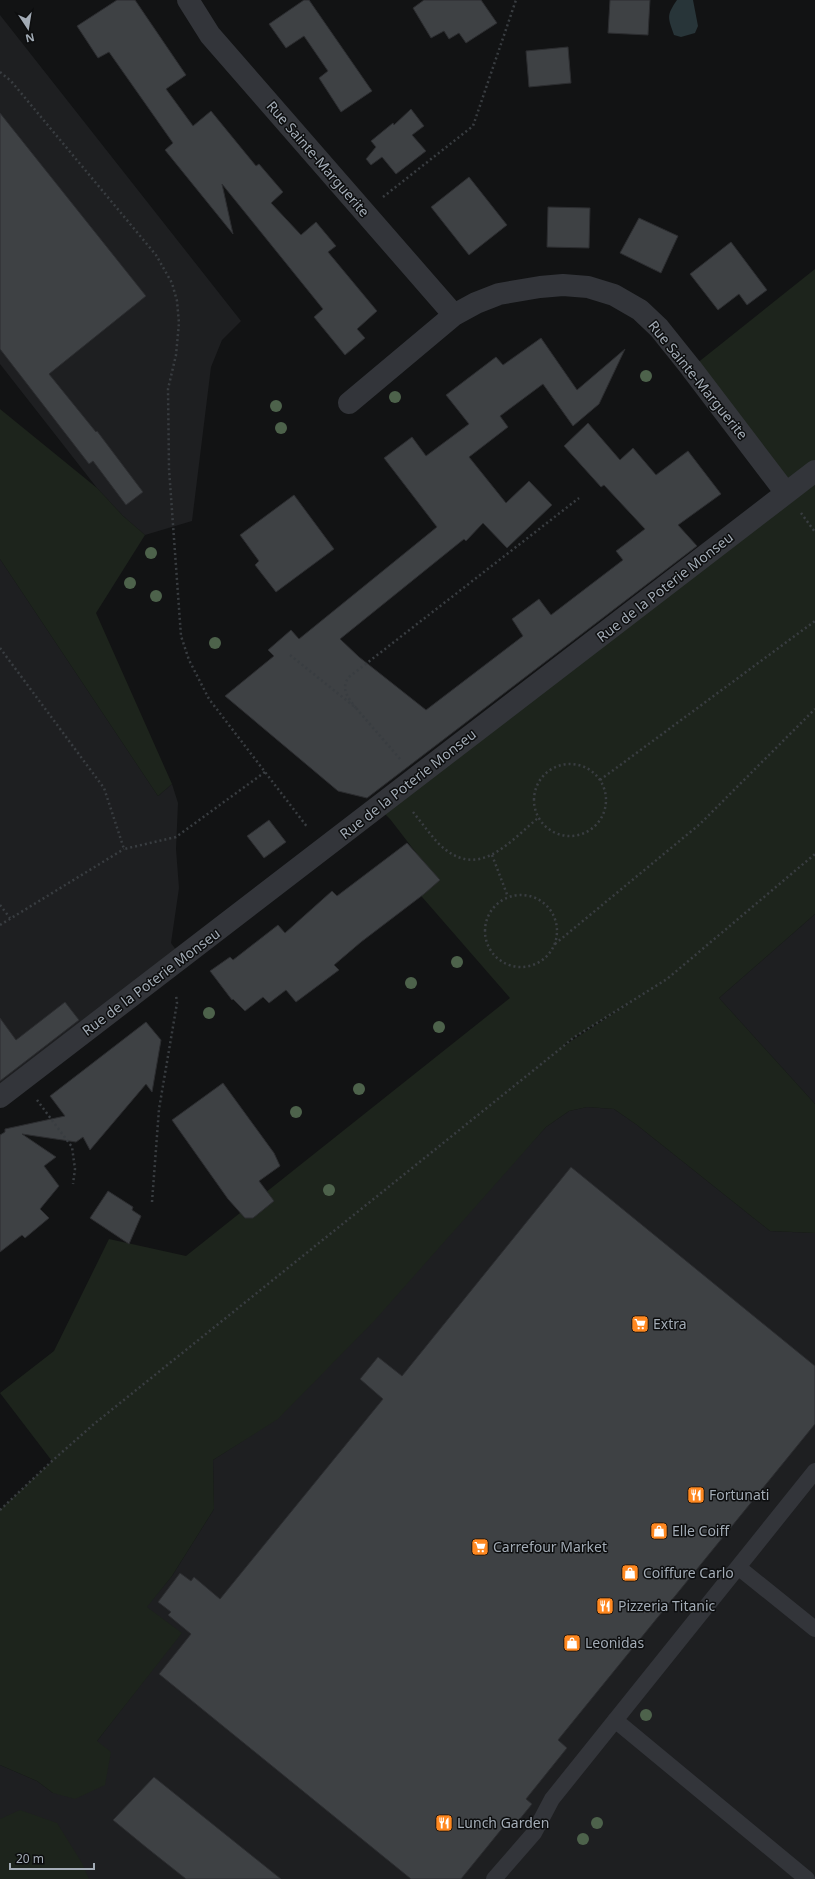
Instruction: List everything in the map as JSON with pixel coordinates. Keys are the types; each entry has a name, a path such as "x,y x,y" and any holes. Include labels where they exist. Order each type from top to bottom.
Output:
{"street":[{"name":"Rue Sainte-Marguerite","path":"188,0 210,35 454,315"},
{"name":"Rue Sainte-Marguerite","path":"349,403 454,315 476,303 499,294 540,287 563,285 588,287 614,295 640,310 659,328 786,493"},
{"name":"Rue de la Poterie Monseu","path":"0,1098 815,471"}],"lane":[{"path":"494,1879 534,1833 552,1799 815,1471"},
{"path":"738,1567 815,1629"},
{"path":"615,1720 807,1879"}],"path":[{"path":"364,212 473,126 516,0"},
{"path":"0,72 11,81 156,255 172,283 177,301 179,324 176,355 168,389 168,469 181,636 189,660 209,699 324,849"},
{"path":"416,778 347,696 344,688 345,682 349,677 578,498"},
{"path":"600,780 815,621"},
{"path":"0,648 104,788 124,849"},
{"path":"290,655 356,708"},
{"path":"555,944 558,932 556,921 552,910 543,901 532,896 520,894 508,897 497,903 489,913 485,924 485,937 489,948 497,958 506,964 518,967 530,966 545,958 555,944 700,824 815,709"},
{"path":"568,764 581,765 592,771 600,780 605,790 606,802 604,814 598,823 589,831 578,836 555,834 545,827 538,818 534,806 534,794 538,782 546,773 557,766 568,764"},
{"path":"0,925 124,849 176,837 265,772"},
{"path":"397,793 438,843 455,856 468,860 482,859 492,854 538,818"},
{"path":"492,854 508,897"},
{"path":"0,1510 94,1424 573,1038 667,979 815,854"},
{"path":"0,905 10,918"},
{"path":"152,1202 159,1109 177,1003 176,992 162,973"},
{"path":"22,1080 72,1147 75,1169 73,1184"}],"shaded area":[{"path":"677,0 693,0 698,26 695,33 681,37 674,35 669,17"},
{"path":"0,15 241,321 222,340 211,367 192,521 145,535 123,516 97,488 0,364"},
{"path":"815,269 815,914 719,998 815,1104 815,1233 770,1231 637,1125 614,1109 587,1107 569,1111 546,1127 375,1320 278,1419 213,1460 214,1509 172,1576 147,1607 182,1633 97,1741 111,1752 105,1785 75,1799 53,1793 37,1781 0,1765 0,1510 52,1461 0,1393 54,1351 109,1239 186,1256 510,998 416,890 434,876 390,819 378,807 786,494 691,368","holes":["637,998 565,1045 573,1038"]},
{"path":"0,409 97,488 123,516 145,535 96,613 172,784 158,796 0,559"},
{"path":"0,559 158,796 172,784 178,803 176,849 179,888 171,943 182,958 0,1097"},
{"path":"815,914 815,1104 719,998"},
{"path":"587,1107 614,1109 637,1125 770,1231 815,1233 815,1879 0,1879 0,1765 37,1781 53,1793 97,1741 181,1633 146,1607 172,1576 214,1509 213,1460 278,1418 546,1127 569,1111"},
{"path":"20,1810 57,1823 82,1863 89,1879 0,1879 0,1819"}],"building":[{"path":"117,0 135,0 186,75 166,89 193,126 211,111 256,166 259,164 283,192 271,203 301,235 316,222 336,246 328,252 377,311 357,329 365,338 345,355 314,317 323,309 222,184 233,234 165,150 173,143 109,52 98,58 77,26"},
{"path":"304,0 309,0 372,91 341,112 319,78 328,71 304,36 286,48 269,24"},
{"path":"424,0 481,0 497,23 466,43 459,33 449,39 444,31 431,38 413,8"},
{"path":"610,0 650,0 648,35 608,33"},
{"path":"568,47 571,83 529,87 526,51"},
{"path":"411,109 424,126 412,135 426,151 396,174 382,157 371,165 366,159 376,147 371,141 393,123 394,125"},
{"path":"0,113 146,296 49,374 96,432 97,431 143,492 126,505 93,461 89,464 0,349"},
{"path":"469,177 507,225 469,255 431,207"},
{"path":"548,207 590,208 589,248 547,247"},
{"path":"639,218 678,236 661,273 620,253"},
{"path":"731,242 767,290 747,305 739,294 718,310 690,274"},
{"path":"541,338 577,390 625,349 599,404 573,426 543,384 500,416 508,427 469,457 506,503 529,481 552,505 507,548 483,523 466,541 464,539 340,639 359,657 426,710 523,636 512,619 539,599 551,615 623,560 616,551 645,529 604,485 601,487 564,446 588,423 620,460 633,448 656,475 688,451 721,494 678,525 697,546 367,798 338,791 225,696 274,656 268,650 291,630 299,639 437,527 384,458 412,437 426,456 469,424 446,395 496,357 503,365"},
{"path":"294,495 334,549 276,592 255,565 259,561 240,535"},
{"path":"269,820 286,842 264,858 247,836"},
{"path":"407,843 440,880 361,942 334,965 339,970 296,1002 286,990 269,1003 263,997 245,1011 233,999 232,1000 210,971 230,957 233,960 278,925 285,933 332,891 337,896"},
{"path":"65,1002 79,1020 0,1081 0,1018 16,1040"},
{"path":"146,1022 161,1040 152,1092 146,1084 90,1150 83,1137 76,1142 22,1134 56,1157 44,1166 59,1186 40,1209 49,1218 25,1238 22,1235 0,1252 0,1135 5,1132 5,1129 65,1116 50,1096"},
{"path":"223,1083 274,1153 280,1166 259,1181 274,1201 253,1218 245,1218 228,1199 172,1120"},
{"name":"Carrefour Market","path":"571,1167 815,1366 815,1424 558,1740 567,1748 526,1799 532,1804 515,1825 509,1820 461,1879 411,1879 159,1674 191,1634 168,1615 171,1612 158,1602 180,1573 191,1581 194,1577 220,1599 383,1399 360,1379 378,1357 402,1376"},
{"path":"108,1191 133,1207 132,1210 141,1216 129,1244 90,1218"},
{"path":"154,1777 281,1879 186,1879 147,1848 113,1820"}],"place":[{"name":"Extra","path":"640,1324"},
{"name":"Fortunati","path":"696,1495"},
{"name":"Elle Coiff","path":"659,1531"},
{"name":"Carrefour Market","path":"480,1547"},
{"name":"Coiffure Carlo","path":"630,1573"},
{"name":"Pizzeria Titanic","path":"605,1606"},
{"name":"Leonidas","path":"572,1643"},
{"name":"Lunch Garden","path":"444,1823"}]}
